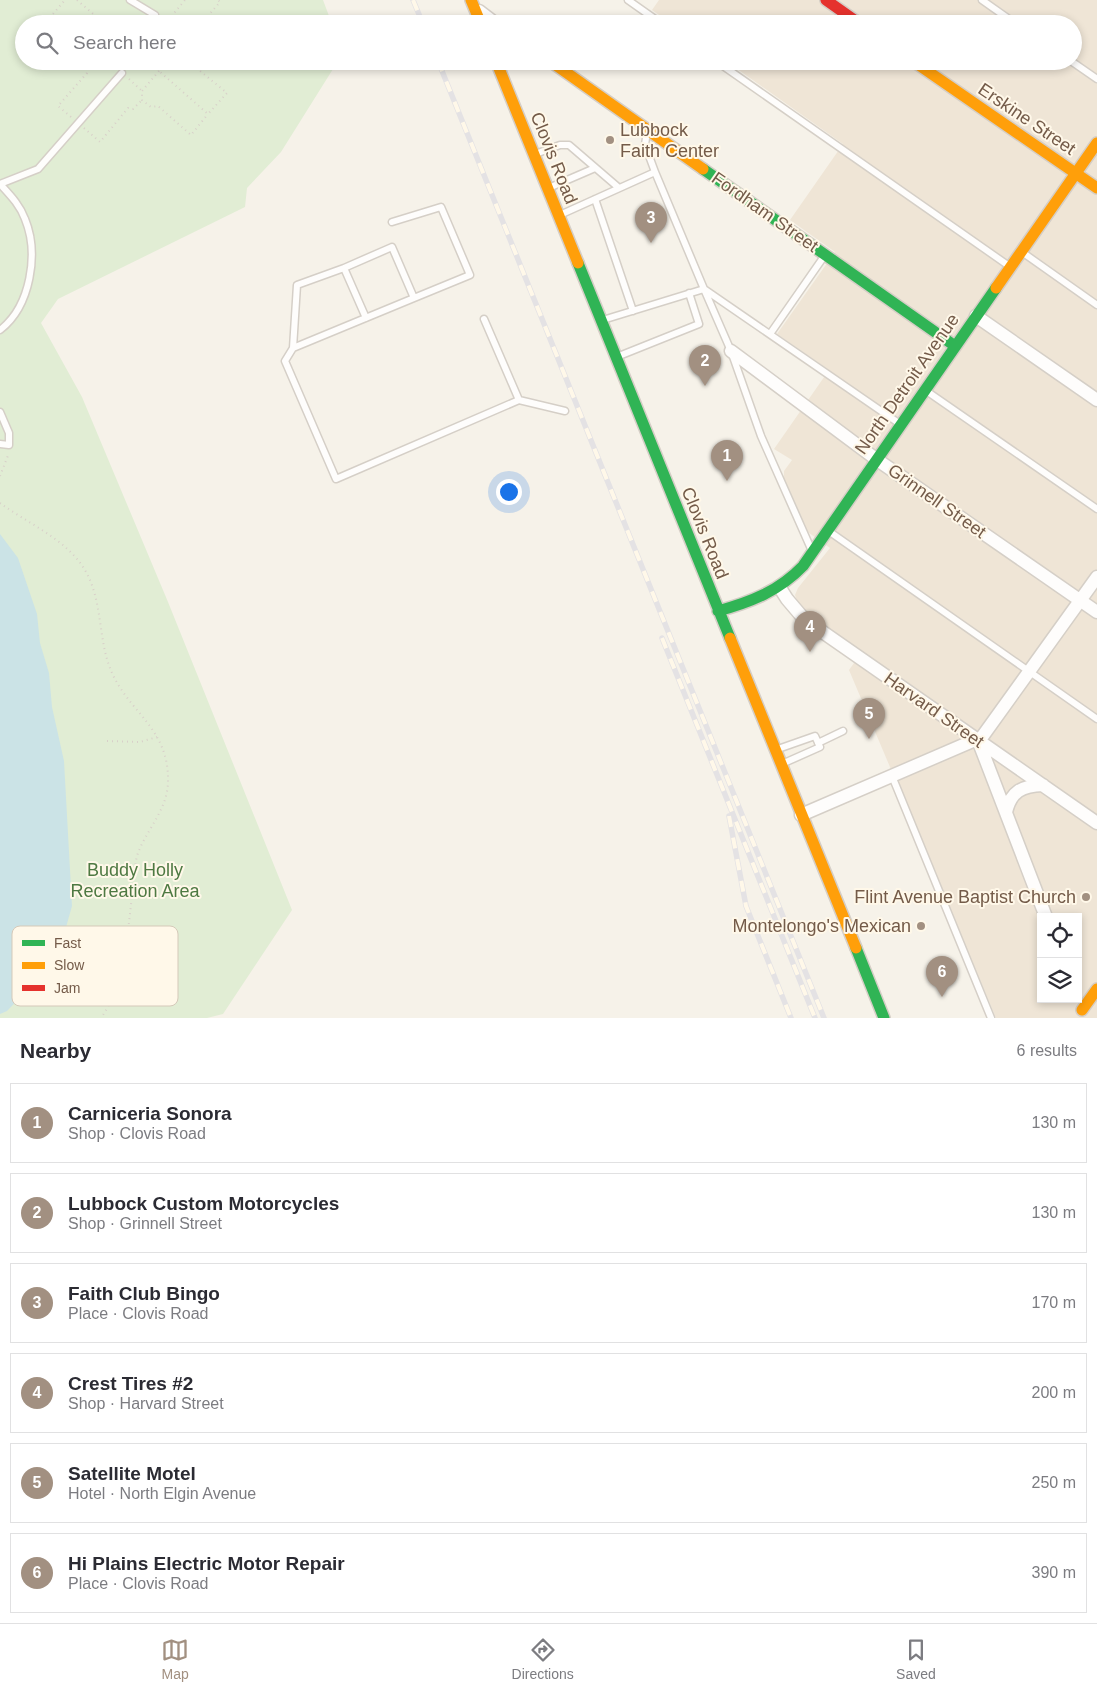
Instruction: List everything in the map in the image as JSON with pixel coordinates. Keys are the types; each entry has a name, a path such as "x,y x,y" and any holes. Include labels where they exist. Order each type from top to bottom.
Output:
{"main road":[{"path":"826,0 847,15"},
{"name":"Clovis Road","path":"500,70 884,1018"},
{"name":"Fordham Street","path":"563,70 955,346"},
{"name":"Erskine Street","path":"926,70 1097,188"},
{"name":"North Detroit Avenue","path":"718,610 764,597 794,577 1097,143"},
{"path":"1079,1009 1097,989"}],"street":[{"path":"473,4 486,15"},
{"path":"976,316 1097,400"},
{"name":"Grinnell Street","path":"731,352 876,459 1097,612"},
{"path":"801,815 982,737 1097,576"},
{"name":"Harvard Street","path":"780,588 786,599 804,618 1097,823"},
{"path":"978,740 1044,913"},
{"path":"1006,812 1010,798 1020,788 1043,785"}],"lane":[{"path":"130,0 155,15"},
{"path":"628,0 649,15"},
{"path":"982,0 1003,15"},
{"path":"1082,69 1097,79"},
{"path":"729,70 1010,267"},
{"path":"0,330 20,305 29,278 32,247 25,219 14,199 0,184 38,169 122,73"},
{"path":"647,130 645,146 655,172 731,352 761,436 812,552"},
{"path":"534,154 560,145 569,145 619,188"},
{"path":"548,189 595,168"},
{"path":"558,215 655,172"},
{"path":"595,199 633,311"},
{"path":"392,222 441,206 470,275 294,348 285,360 336,479 520,400 565,411"},
{"path":"294,348 297,285 344,268 392,247 414,298"},
{"path":"1020,251 1097,305"},
{"path":"770,334 825,255"},
{"path":"344,268 366,318"},
{"path":"601,321 704,289 900,424"},
{"path":"616,358 699,324 689,293"},
{"path":"484,319 520,400"},
{"path":"924,389 1097,509"},
{"path":"0,412 8,433 9,445 0,444"},
{"path":"827,530 1097,719"},
{"path":"818,743 843,731"},
{"path":"775,750 815,736 820,747 780,764"},
{"path":"892,776 991,1018"}],"path":[{"path":"52,15 66,0"},
{"path":"77,0 94,15"},
{"path":"172,15 185,0"},
{"path":"209,15 220,2 218,0"},
{"path":"86,70 87,73 58,106 100,142 128,108 133,109 142,100 142,91 159,71 208,114"},
{"path":"142,100 150,107 158,106 191,135 227,93 199,70"},
{"path":"122,73 142,91"},
{"path":"0,476 4,470 9,445"},
{"path":"0,503 58,542 82,566 94,594 111,672 157,736 168,762 168,783 157,819 137,854 129,926"},
{"path":"106,741 140,742 157,736"},
{"path":"101,1018 107,1006"}],"shaded area":[{"path":"659,0 1097,0 1097,1018 996,1018 849,670 862,652 806,613 795,595 798,588 830,548 805,530 784,482 784,471 792,460 774,449 829,370 777,334 835,252 790,220 843,144 739,70 1082,70 1082,15 659,15 652,10"}],"green space":[{"name":"Buddy Holly Recreation Area","path":"0,0 323,0 329,15 15,15 15,70 332,70 281,152 247,188 245,207 58,299 41,323 82,397 168,602 292,910 223,1014 207,1018 0,1018"}],"water":[{"path":"0,534 18,558 37,614 40,643 49,673 52,707 64,761 72,906 66,926 12,926 12,1006 0,1014"}],"railway":[{"path":"413,0 419,15"},
{"path":"442,70 824,1018"},
{"path":"662,638 815,1018"},
{"path":"729,816 746,906 791,1018"}],"traffic: fast":[{"path":"703,169 955,346"},
{"path":"578,263 730,638"},
{"path":"718,611 742,604 774,589 803,566 996,288"},
{"path":"856,948 884,1018"}],"traffic: slow":[{"path":"471,0 477,15"},
{"path":"500,70 578,263"},
{"path":"563,70 703,169"},
{"path":"926,70 1097,188"},
{"path":"996,288 1097,143"},
{"path":"730,638 856,948"},
{"path":"1082,1010 1097,989"}],"traffic: jam":[{"path":"826,0 847,15"}],"place":[{"name":"Lubbock Faith Center","path":"610,140"},
{"name":"Faith Club Bingo","path":"651,243"},
{"name":"Lubbock Custom Motorcycles","path":"705,386"},
{"name":"Carniceria Sonora","path":"727,481"},
{"name":"Crest Tires #2","path":"810,652"},
{"name":"Satellite Motel","path":"869,739"},
{"name":"Flint Avenue Baptist Church","path":"1086,897"},
{"name":"Montelongo's Mexican","path":"921,926"},
{"name":"Hi Plains Electric Motor Repair","path":"942,997"}]}
